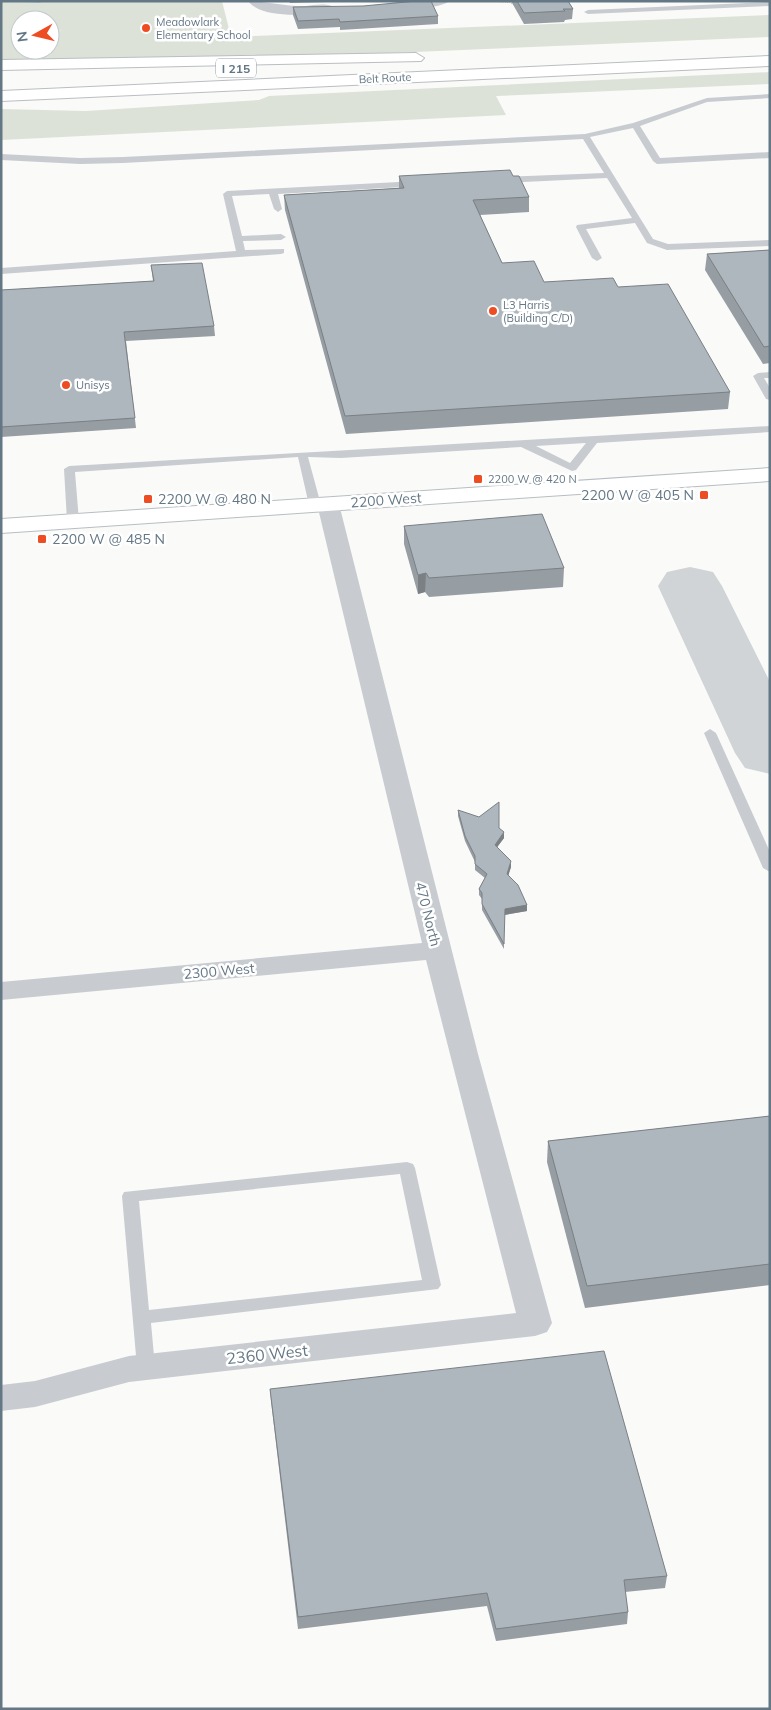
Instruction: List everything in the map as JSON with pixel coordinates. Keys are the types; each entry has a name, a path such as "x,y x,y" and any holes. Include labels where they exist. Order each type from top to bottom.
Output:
{"main road":[{"name":"Belt Route","path":"1,65 430,58 1,78"},
{"name":"Belt Route","path":"1,96 770,61"},
{"path":"1,103 439,75"},
{"name":"2200 West","path":"1,526 321,504 575,477 770,474"}],"street":[{"path":"378,7 423,5 442,1"},
{"path":"256,2 269,8 282,9 340,8"},
{"name":"470 North","path":"321,504 535,1323"},
{"name":"2300 West","path":"1,991 437,950"},
{"name":"2360 West","path":"1,1398 36,1394 129,1369 535,1323"}],"lane":[{"path":"16,1 40,1"},
{"path":"588,12 709,4 770,4"},
{"path":"1,157 80,161 124,160 585,136 635,125 688,105 707,100 770,96"},
{"path":"635,125 657,161 770,155"},
{"path":"585,136 650,241 667,247 770,243"},
{"path":"492,180 610,175"},
{"path":"241,253 227,194 315,193 425,183"},
{"path":"273,192 278,209"},
{"path":"596,258 580,227 638,220"},
{"path":"238,239 281,237"},
{"path":"1,271 282,251"},
{"path":"770,375 758,376 770,397"},
{"path":"73,521 69,469 302,454 341,454 592,441 770,429"},
{"path":"524,444 575,477 592,441"},
{"path":"302,454 321,504"},
{"path":"710,733 770,868"},
{"path":"140,1318 432,1285 407,1168 130,1196 140,1318 146,1367"}],"path":[{"path":"497,1 519,5"}],"shaded area":[{"path":"1,1 222,1 231,37 770,15 770,37 390,53 60,59 60,30 64,30 60,30 60,10 10,10 10,60 1,60"},
{"path":"770,72 770,84 496,96 506,115 1,140 1,109 86,111 259,100 269,96"}],"building":[{"path":"431,1 438,16 340,22 339,19 298,21 293,7 363,6"},
{"path":"517,1 568,1 573,9 524,13"},
{"name":"L3 Harris (Building C/D)","path":"510,170 513,176 519,176 529,197 473,200 502,263 534,261 544,282 613,278 618,287 668,284 730,392 345,416 284,195 404,188 399,176"},
{"path":"770,250 770,346 764,347 707,254"},
{"name":"Unisys","path":"202,263 214,326 124,332 135,418 1,427 1,290 154,281 151,265"},
{"path":"542,514 564,568 429,578 426,573 418,575 404,526"},
{"path":"499,802 499,828 504,832 495,845 511,861 507,874 518,885 527,905 505,909 504,944 482,904 482,893 479,889 487,874 475,864 475,856 465,836 458,810 479,817"},
{"path":"770,1116 770,1264 587,1286 548,1141"},
{"path":"604,1351 667,1576 624,1580 628,1612 496,1629 487,1593 298,1617 270,1389"}],"taxiway":[{"path":"690,586 770,753"}],"place":[{"name":"Meadowlark Elementary School","path":"146,28"},
{"name":"L3 Harris (Building C/D)","path":"493,311"},
{"name":"Unisys","path":"66,385"},
{"name":"2200 W @ 420 N","path":"478,479"},
{"name":"2200 W @ 405 N","path":"704,495"},
{"name":"2200 W @ 480 N","path":"148,499"},
{"name":"2200 W @ 485 N","path":"42,539"}]}
